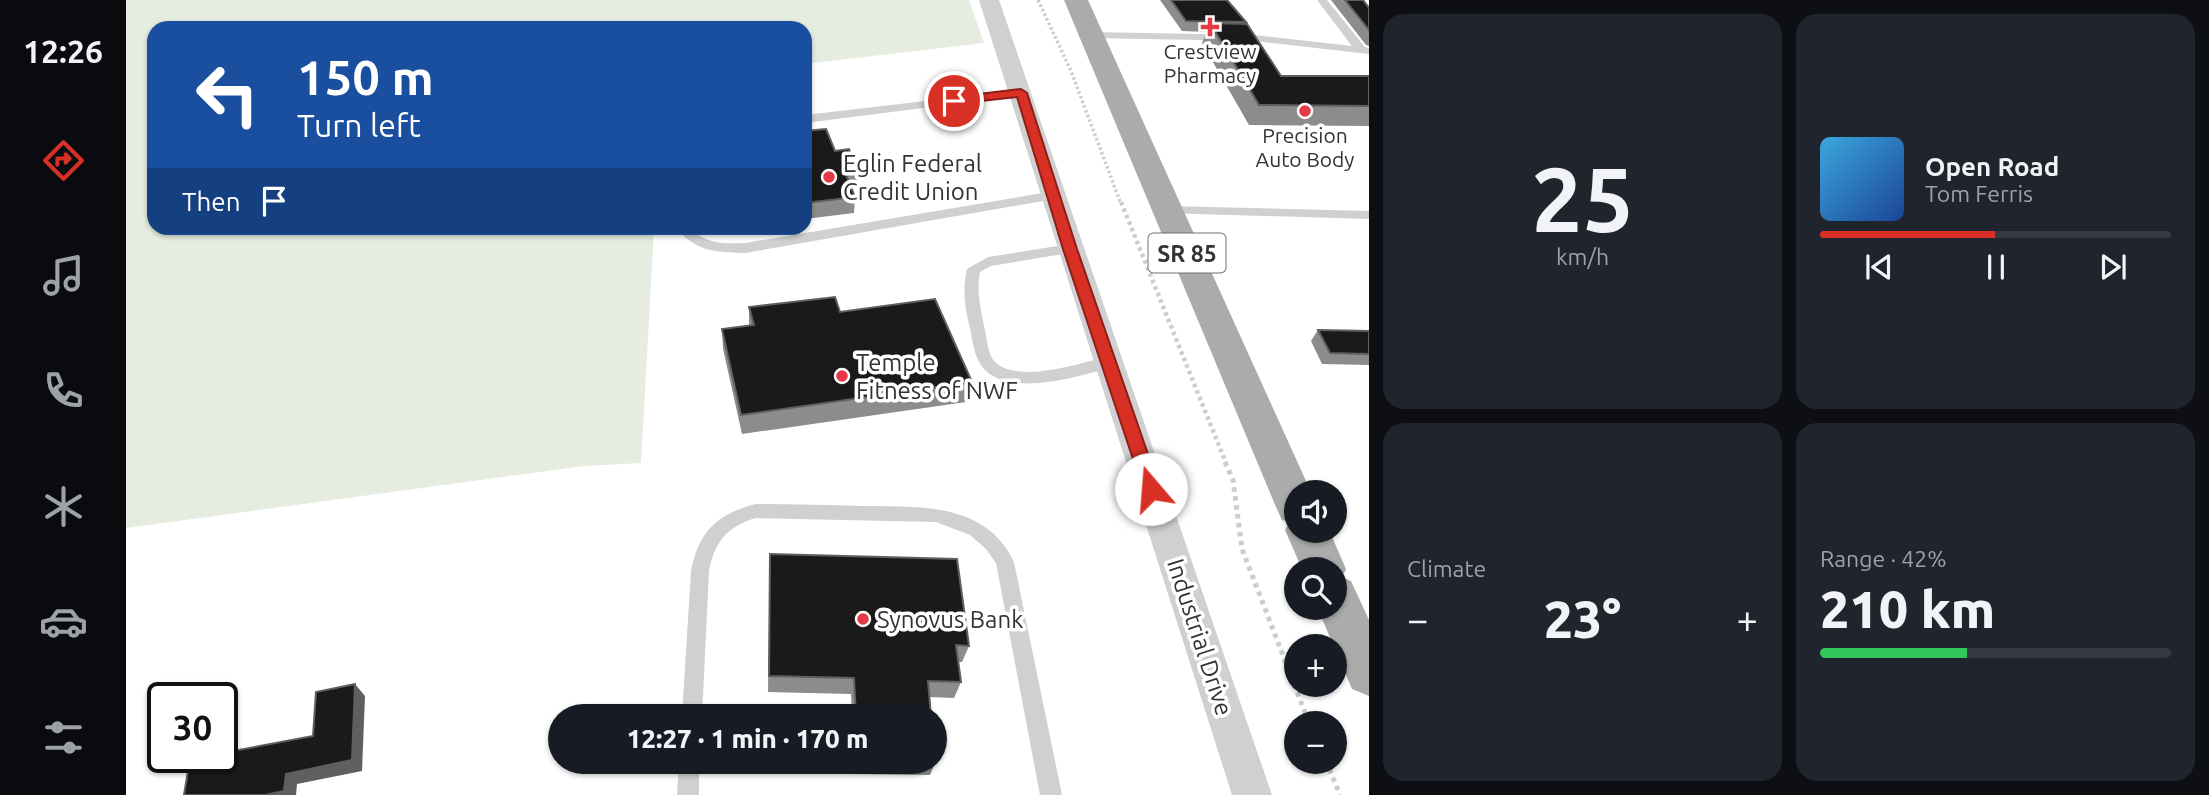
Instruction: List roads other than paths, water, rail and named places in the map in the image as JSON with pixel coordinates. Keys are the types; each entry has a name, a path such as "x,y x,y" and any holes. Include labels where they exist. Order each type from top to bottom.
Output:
{"main road":[{"name":"SR 85","path":"1076,0 1285,480"},
{"path":"1346,620 1369,673"}],"street":[{"name":"Industrial Drive","path":"989,0 1252,795"}],"lane":[{"path":"1322,0 1365,51"},
{"path":"1091,34 1254,38 1365,51"},
{"path":"812,118 1021,93"},
{"path":"690,235 710,246 745,248 1055,195"},
{"path":"1168,209 1369,215"},
{"path":"1070,249 988,262 974,269 971,276 974,316 985,359 1000,374 1031,378 1109,362"},
{"path":"693,704 699,571 704,550 723,525 738,516 756,511 936,515 953,519 966,523 990,540 1005,562 1051,795"},
{"path":"688,795 689,774"}],"place":[{"name":"Crestview Pharmacy","path":"1210,27"},
{"name":"Precision Auto Body","path":"1305,111"},
{"name":"Eglin Federal Credit Union","path":"829,177"},
{"name":"Temple Fitness of NWF","path":"842,376"},
{"name":"Synovus Bank","path":"863,619"}]}
